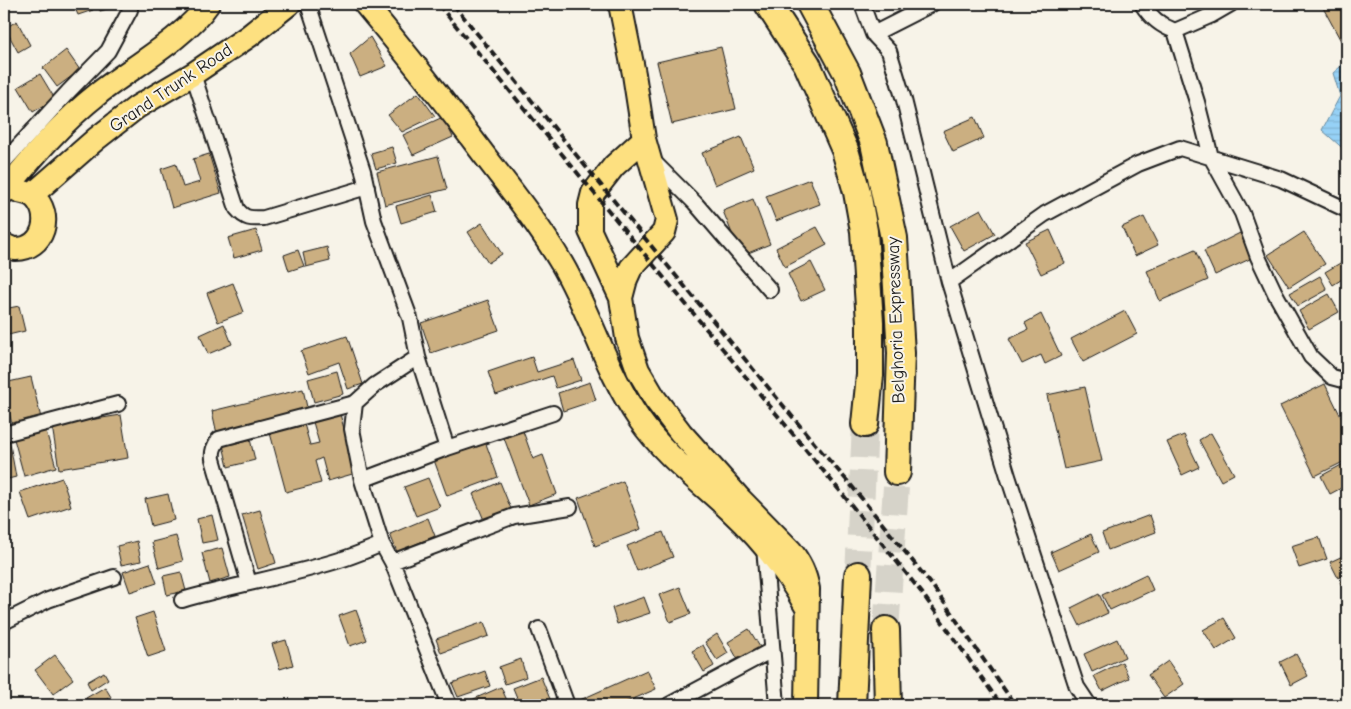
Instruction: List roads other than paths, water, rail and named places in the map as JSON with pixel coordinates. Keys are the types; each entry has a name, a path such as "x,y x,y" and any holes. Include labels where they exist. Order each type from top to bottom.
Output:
{"highway":[{"name":"Belghoria Expressway","path":"768,4 807,64 845,150 857,192 864,231 870,322 870,375 865,424"},
{"name":"Belghoria Expressway","path":"810,4 847,73 874,144 894,238 899,292 901,353 897,472"},
{"path":"852,705 858,575"},
{"path":"886,630 888,705"}],"main road":[{"path":"4,192 34,154 64,124 98,94 180,34 208,4"},
{"name":"Grand Trunk Road","path":"32,195 137,106 193,74 249,36 290,4"},
{"path":"365,4 445,102 536,223 566,272 618,387 639,419 666,452 785,544 800,563 806,576 808,589 806,705"},
{"path":"620,4 647,149 667,220 664,232 631,268 620,298"},
{"path":"647,149 614,166 593,193 590,205 590,231 620,298 627,338 638,370 655,398 790,578 807,608"},
{"path":"4,192 18,190 32,195 42,206 46,221 41,236 30,246 8,252"}],"street":[{"path":"4,162 108,51 130,10 130,4"},
{"path":"308,4 363,171 374,220 410,318 418,357 447,448"},
{"path":"862,4 874,34 889,51 904,100 949,282 1008,476 1077,687 1089,705"},
{"path":"874,34 932,4"},
{"path":"1142,4 1164,27 1175,32 1212,157 1242,213 1258,257 1275,292 1311,357 1332,377 1347,381"},
{"path":"1175,32 1231,4"},
{"path":"193,74 236,209 243,217 252,219 264,218 367,187"},
{"path":"949,282 1045,214 1138,164 1180,148 1281,178 1347,210"},
{"path":"647,149 770,290"},
{"path":"248,583 213,459 212,452 215,445 220,439 355,403 375,385 418,357"},
{"path":"355,403 352,429 362,480 382,544 392,562 449,705"},
{"path":"4,434 118,404"},
{"path":"362,480 447,448 553,413"},
{"path":"392,562 514,516 570,507"},
{"path":"182,600 346,558 382,544"},
{"path":"764,544 777,705"},
{"path":"4,622 48,600 114,577"},
{"path":"539,629 567,705"},
{"path":"669,705 772,650"}],"water":[{"path":"1347,61 1347,152 1322,130 1340,96 1333,73"}],"tunnel":[{"path":"858,575 865,424"},
{"path":"886,630 897,472"}],"railway":[{"path":"438,4 922,593 1001,705"},
{"path":"453,4 932,585 1015,705"}]}
